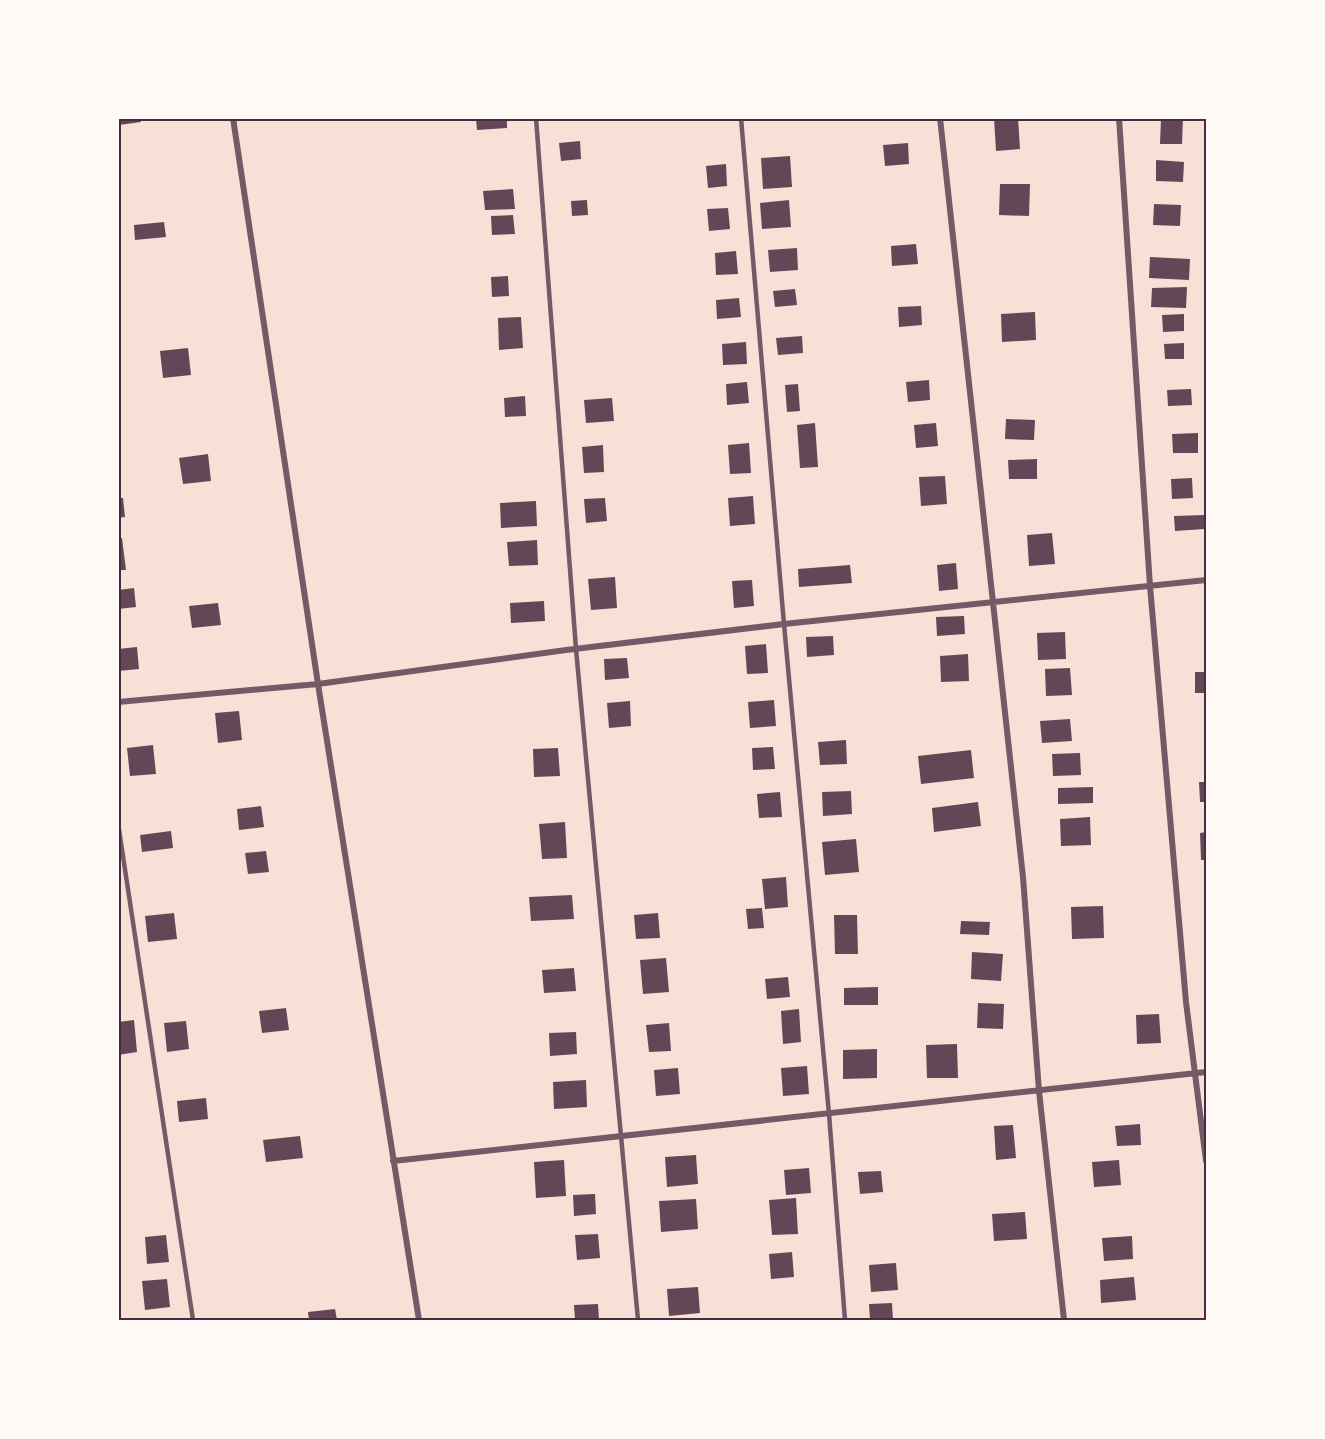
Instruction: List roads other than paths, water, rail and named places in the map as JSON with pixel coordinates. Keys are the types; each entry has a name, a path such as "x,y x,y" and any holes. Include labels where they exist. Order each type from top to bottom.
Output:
{"street":[{"path":"233,118 318,684 418,1320"},
{"path":"940,118 1023,877 1039,1091 1064,1320"},
{"path":"1119,118 1150,586 1186,1002 1206,1161"},
{"path":"118,702 318,684 784,624 1206,580"},
{"path":"393,1161 1206,1072"}],"lane":[{"path":"536,118 576,649 638,1320"},
{"path":"741,118 829,1114 845,1320"},
{"path":"118,823 193,1320"}]}
